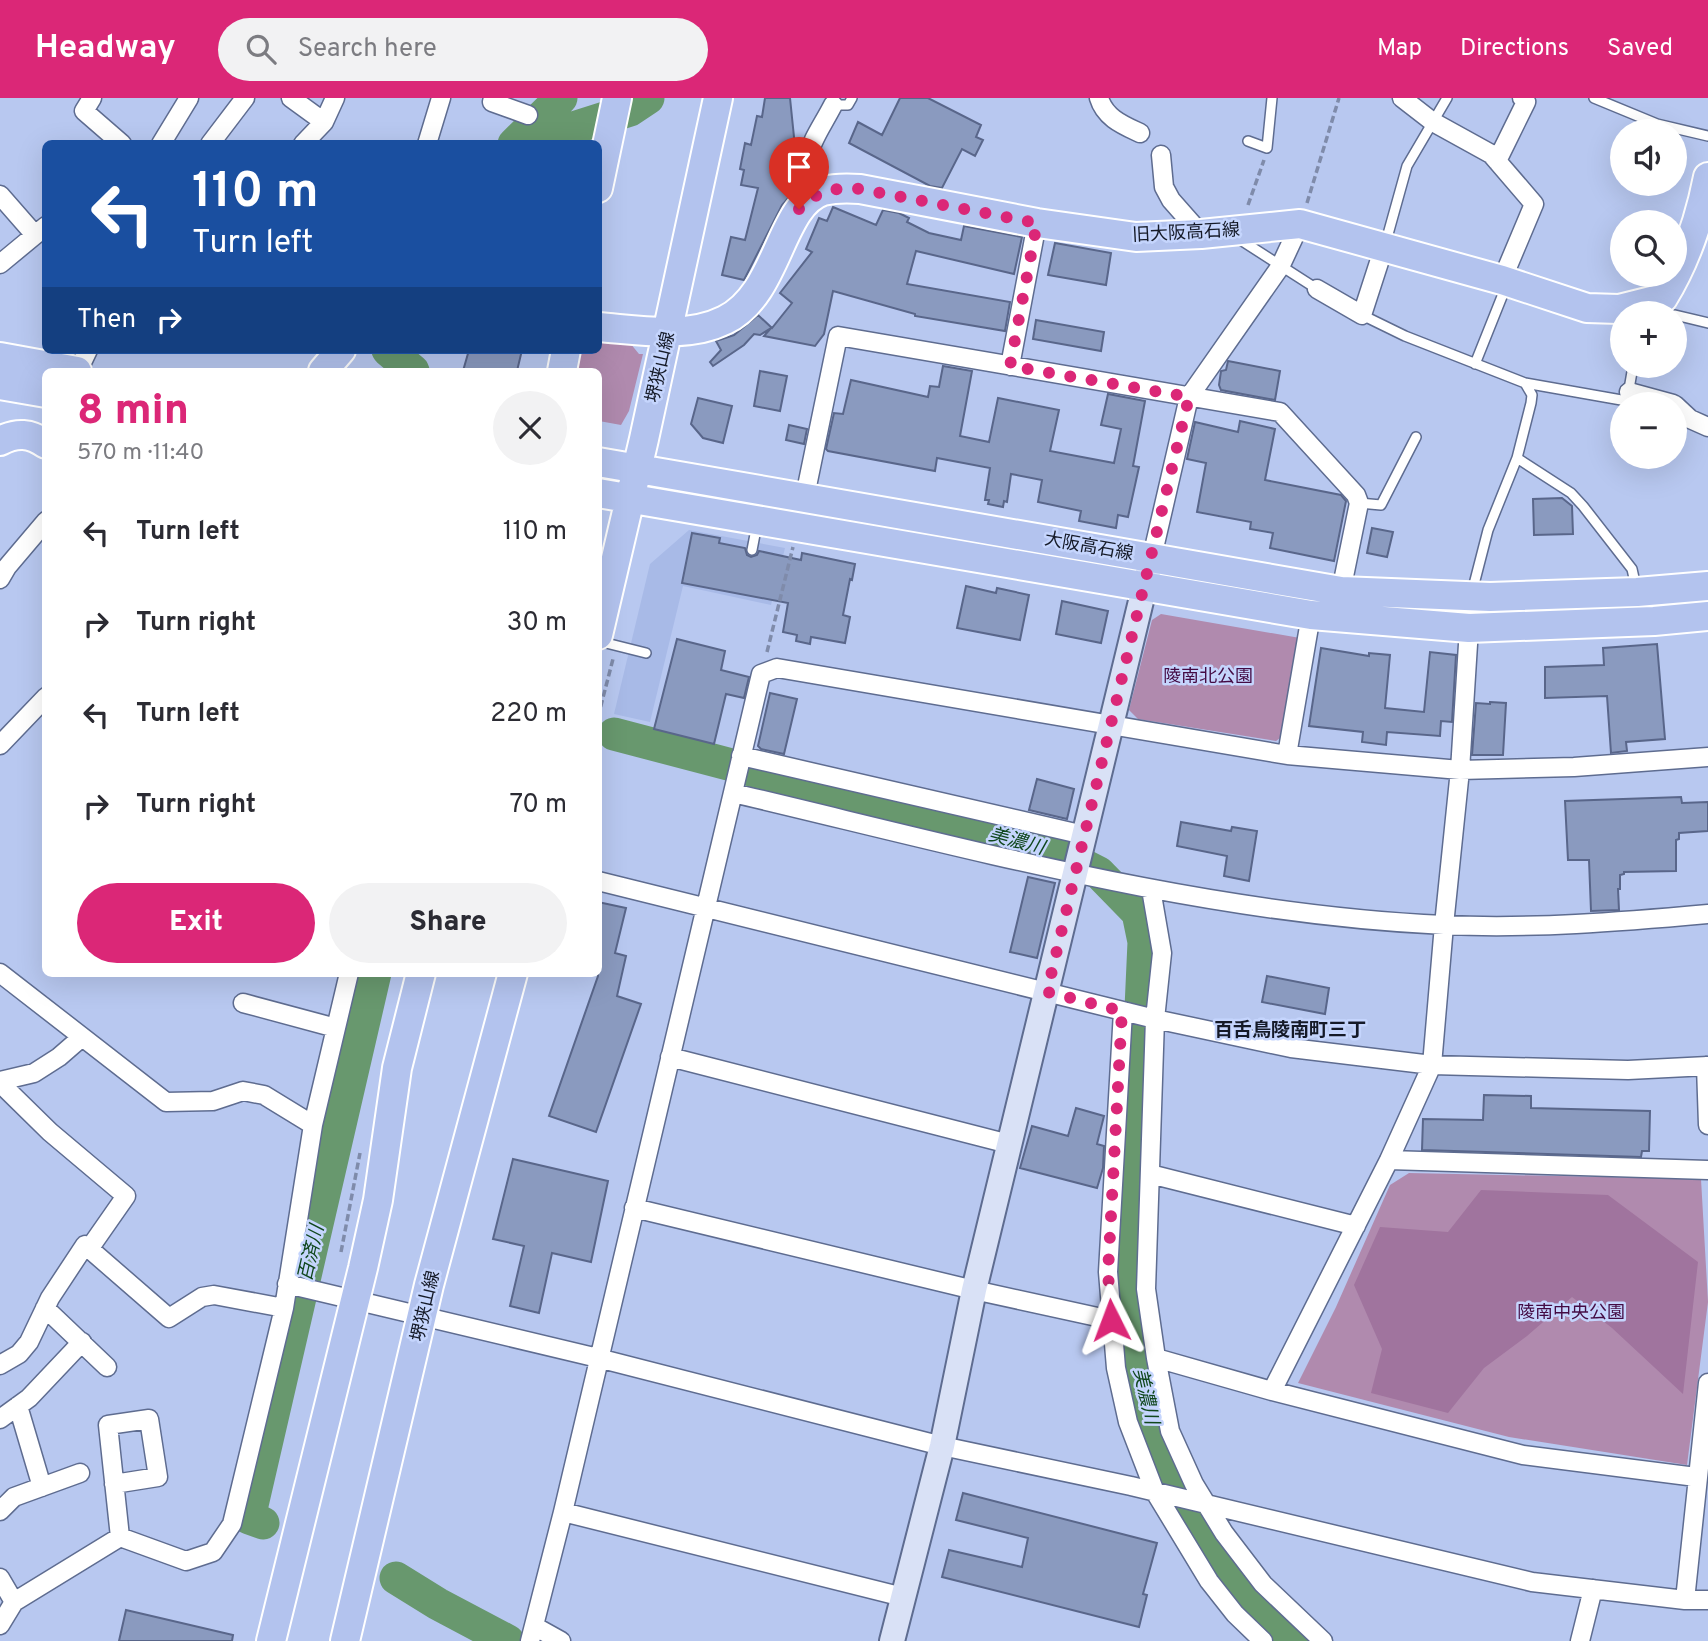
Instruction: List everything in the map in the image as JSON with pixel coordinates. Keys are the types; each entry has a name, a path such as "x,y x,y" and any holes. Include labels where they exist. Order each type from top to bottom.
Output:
{"main road":[{"path":"602,161 617,98"},
{"name":"堺狭山線","path":"602,618 668,332 718,98"},
{"name":"旧大阪高石線","path":"815,195 841,188 860,189 1037,223 1136,237 1224,226 1300,224 1504,281 1587,308 1610,309"},
{"name":"旧大阪高石線","path":"1658,301 1677,276 1707,192"},
{"path":"602,327 668,332 707,327 727,320 749,302 772,268 799,209 815,195"},
{"path":"326,368 338,354"},
{"path":"0,356 62,368"},
{"path":"0,385 42,392"},
{"path":"0,440 22,433 42,441"},
{"name":"大阪高石線","path":"602,462 1341,591 1471,597 1637,592 1708,586"},
{"name":"大阪高石線","path":"602,494 1311,615 1469,628 1654,621 1708,616"},
{"path":"271,1641 377,1200 397,1068 420,977"},
{"name":"堺狭山線","path":"345,1641 422,1317 512,977"}],"street":[{"path":"92,98 84,111 117,140"},
{"path":"163,140 189,98"},
{"path":"213,140 245,98"},
{"path":"291,98 324,122"},
{"path":"307,140 324,122 335,98"},
{"path":"428,140 441,98"},
{"path":"493,98 492,102 528,115"},
{"path":"1099,98 1102,108 1119,124 1140,133"},
{"path":"1402,98 1433,122 1491,154 1534,204 1504,281"},
{"path":"1497,160 1525,99"},
{"path":"815,195 808,180 806,157 833,105"},
{"path":"1161,155 1164,187 1171,200 1224,226"},
{"path":"0,195 40,231 0,264"},
{"path":"1010,366 1037,223"},
{"path":"892,1641 942,1446 974,1290 1189,397 1280,267 1300,224"},
{"path":"1317,289 1362,314 1384,247"},
{"path":"805,496 838,336 1280,412 1356,495 1359,503 1341,591"},
{"path":"1687,416 1708,427"},
{"path":"0,579 42,527"},
{"path":"1272,1391 1389,1160 1432,1065 1460,770 1471,597"},
{"path":"1287,755 1311,615"},
{"path":"561,1641 532,1633 761,674 777,668 1287,755 1460,770 1574,767 1708,757"},
{"path":"0,745 42,700"},
{"path":"741,758 1084,835"},
{"path":"734,789 1075,873 1151,889 1286,911 1444,925 1576,924 1708,914"},
{"path":"602,882 1155,1019 1291,1048 1432,1065 1628,1070 1707,1066 1708,1125"},
{"path":"1151,889 1162,953 1155,1019 1146,1289 1170,1431 1201,1503 1263,1584 1323,1641"},
{"path":"0,973 166,1102 213,1101 243,1091 264,1095 313,1125"},
{"path":"120,1537 186,1561 214,1552 232,1524 284,1308 292,1286 313,1125 348,977"},
{"path":"243,1003 336,1028"},
{"path":"1122,1011 1108,1272 1116,1368 1128,1422 1209,1581 1235,1614 1264,1641"},
{"path":"0,1082 34,1073 59,1057 82,1037"},
{"path":"670,1057 1009,1144"},
{"path":"0,1082 50,1132 126,1196 89,1250"},
{"path":"1389,1160 1708,1170"},
{"path":"1150,1174 1356,1226"},
{"path":"634,1208 974,1290 1111,1320"},
{"path":"0,1365 19,1354 29,1342 45,1308 85,1245 169,1318 202,1297 214,1295 284,1308"},
{"path":"292,1286 598,1358 942,1446 1163,1494 1532,1581 1685,1600 1708,1600"},
{"path":"45,1308 107,1367"},
{"path":"0,1419 29,1398 82,1342"},
{"path":"1156,1359 1523,1455 1696,1477"},
{"path":"1685,1600 1708,1383"},
{"path":"18,1406 42,1487"},
{"path":"0,1511 14,1497 80,1473"},
{"path":"114,1484 120,1537"},
{"path":"563,1512 904,1597"},
{"path":"0,1625 14,1602 120,1537"},
{"path":"0,1578 14,1602"},
{"path":"1580,1641 1593,1589"}],"lane":[{"path":"833,105 848,105 852,98"},
{"path":"1248,141 1267,148 1272,98"},
{"path":"1384,247 1407,166 1447,98"},
{"path":"1594,98 1657,124 1708,136"},
{"path":"1224,226 1280,267 1317,289"},
{"path":"1475,364 1504,281"},
{"path":"1362,314 1405,336 1525,383 1610,396"},
{"path":"1687,318 1708,323"},
{"path":"1471,597 1488,530 1517,458 1531,403 1532,395 1525,383"},
{"path":"1359,503 1381,505 1416,438"},
{"path":"1517,458 1571,493 1583,506 1632,569 1637,592"},
{"path":"752,550 758,520"},
{"path":"602,642 646,653"}],"path":[{"path":"1300,224 1339,98"},
{"path":"1224,226 1256,188 1267,148"},
{"path":"761,674 794,542"}],"shaded area":[{"path":"689,530 785,548 771,605 683,586 650,722 614,714 650,564"},
{"path":"1481,1190 1608,1195 1698,1262 1683,1394 1612,1328 1572,1297 1484,1368 1448,1413 1371,1393 1382,1349 1354,1285 1380,1227 1448,1232"}],"green space":[{"path":"602,342 630,343 639,354 643,354 629,411 621,425 602,422 602,368 577,368 580,354 602,354"},
{"name":"陵南北公園","path":"1161,614 1300,638 1283,736 1276,741 1138,719 1129,710 1152,620"},
{"name":"陵南中央公園","path":"1409,1173 1701,1179 1708,1302 1687,1465 1509,1437 1298,1383 1336,1307 1390,1185"}],"building":[{"path":"765,98 790,98 799,186 782,205 744,280 722,275 731,237 745,240 758,188 741,185 744,170 740,169 745,143 751,145 757,116 762,117"},
{"path":"900,98 928,98 981,125 976,137 983,140 975,156 962,149 942,188 930,186 849,143 858,122 882,135"},
{"path":"833,207 876,225 883,210 899,213 909,218 907,222 929,233 961,240 964,226 1022,237 1014,274 916,251 907,284 1010,302 1005,331 915,316 833,291 824,334 815,346 764,336 771,328 760,335 754,334 744,345 713,366 710,362 721,350 716,341 734,335 758,315 772,328 792,303 780,293 812,252 806,249 819,218 827,221"},
{"path":"1055,243 1111,253 1106,285 1048,275"},
{"path":"1036,320 1104,332 1101,351 1033,339"},
{"path":"468,354 521,354 518,368 464,368"},
{"path":"1228,361 1280,371 1275,400 1221,390 1221,371 1226,370"},
{"path":"943,366 972,371 960,436 989,442 998,398 1059,410 1050,451 1114,463 1121,429 1101,425 1108,394 1145,401 1133,466 1139,467 1128,517 1118,515 1116,528 1079,521 1081,511 1038,502 1042,480 1011,474 1007,502 1004,501 1003,507 988,504 989,500 985,500 990,468 937,458 935,471 826,449 834,413 843,414 851,380 928,397 930,386 939,387"},
{"path":"760,371 787,376 780,411 754,406"},
{"path":"698,398 732,406 723,443 703,438 691,424"},
{"path":"1240,421 1275,429 1265,480 1341,495 1346,501 1334,561 1270,548 1273,533 1250,529 1251,522 1197,512 1206,463 1187,459 1195,422 1238,432"},
{"path":"789,425 807,429 804,444 786,440"},
{"path":"1562,498 1572,506 1573,534 1534,535 1533,499"},
{"path":"1372,528 1393,532 1387,557 1367,553"},
{"path":"692,533 720,538 719,543 745,548 747,555 751,557 759,551 801,560 802,553 855,564 843,615 850,617 845,643 811,637 810,644 796,641 797,635 783,632 788,603 682,583"},
{"path":"966,586 996,593 997,588 1029,595 1020,640 957,628"},
{"path":"1062,601 1108,611 1101,643 1056,634"},
{"path":"677,639 725,651 721,670 749,677 744,698 726,694 714,744 654,729"},
{"path":"1657,644 1665,739 1626,742 1627,751 1611,753 1607,696 1545,698 1545,667 1604,665 1603,648"},
{"path":"1321,648 1369,656 1369,653 1390,655 1385,708 1424,712 1430,652 1456,655 1452,722 1441,721 1440,736 1387,732 1386,745 1362,742 1363,732 1309,726"},
{"path":"770,693 797,699 784,754 758,746"},
{"path":"1476,703 1506,703 1503,755 1472,755"},
{"path":"1037,779 1074,789 1067,819 1029,810"},
{"path":"1681,797 1682,803 1708,802 1708,831 1679,833 1679,839 1676,840 1676,871 1624,872 1620,875 1619,910 1591,911 1589,860 1568,860 1565,801"},
{"path":"1181,822 1231,831 1232,827 1257,831 1249,881 1224,876 1227,856 1177,846"},
{"path":"1028,877 1055,883 1037,958 1010,952"},
{"path":"602,903 626,908 615,953 626,956 617,996 641,1004 596,1132 549,1116 598,977 602,977"},
{"path":"1267,976 1329,988 1325,1014 1262,1002"},
{"path":"1484,1095 1531,1096 1531,1108 1650,1111 1649,1151 1642,1151 1641,1157 1422,1150 1423,1119 1483,1120"},
{"path":"1076,1108 1104,1116 1097,1144 1104,1146 1103,1168 1097,1188 1020,1168 1032,1126 1068,1136"},
{"path":"513,1159 608,1181 591,1262 552,1253 539,1313 510,1306 524,1246 493,1239"},
{"path":"963,1493 1157,1543 1143,1594 1147,1595 1139,1627 942,1577 949,1550 1022,1567 1028,1538 956,1520"},
{"path":"126,1610 233,1635 232,1641 119,1641"}],"waterway":[{"name":"百済川","path":"518,140 561,98"},
{"path":"536,140 630,110 648,98"},
{"name":"百済川","path":"393,354 409,368"},
{"name":"美濃川","path":"614,734 1054,850 1099,873 1138,913 1144,942 1131,1229 1132,1324 1149,1419 1169,1471 1205,1543 1242,1594 1293,1641"},
{"name":"百済川","path":"263,1523 249,1518 374,977"},
{"path":"396,1578 508,1641"}],"district":[{"name":"百舌鳥陵南町三丁","path":"1290,1029"}],"route":[{"path":"799,209 822,192 841,188 860,189 1037,223 1010,366 1189,397 1047,992 1122,1011 1108,1272 1111,1320"}]}
